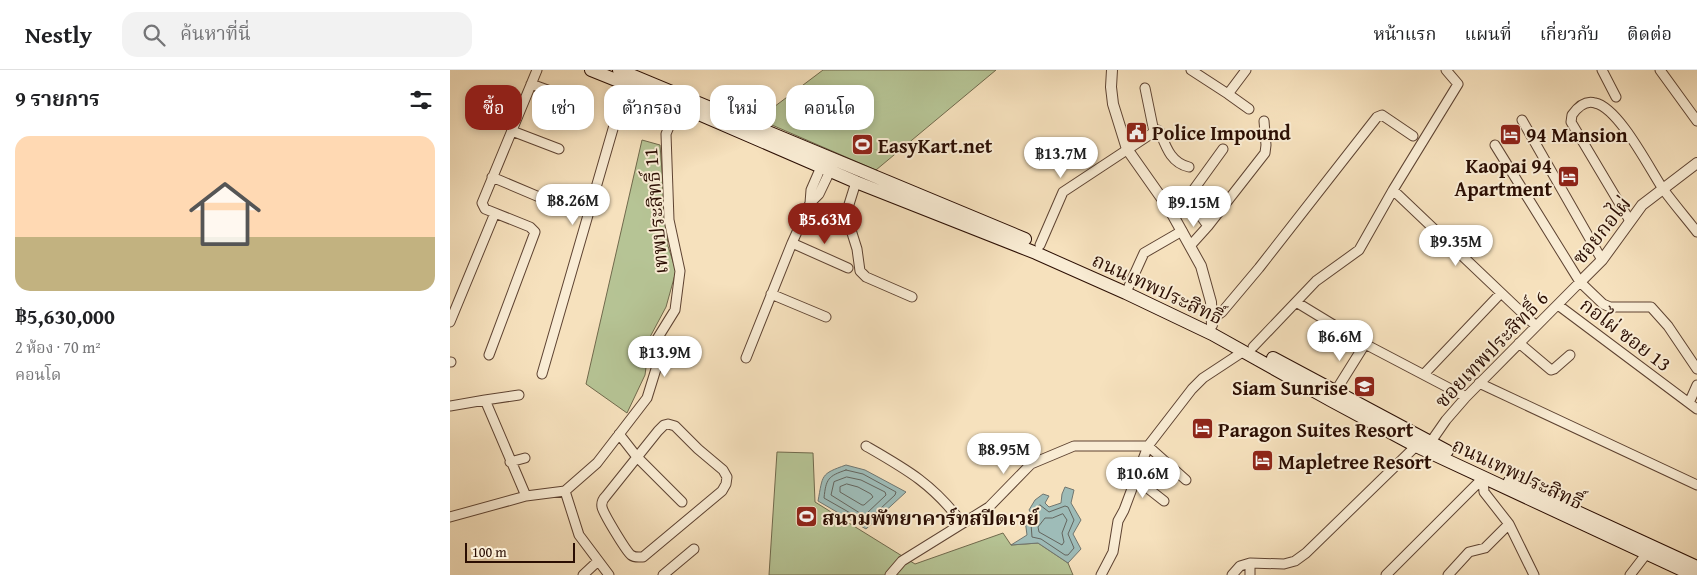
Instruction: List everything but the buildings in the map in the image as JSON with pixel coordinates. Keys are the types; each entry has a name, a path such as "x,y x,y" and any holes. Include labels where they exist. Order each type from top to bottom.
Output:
{"main road":[{"name":"ถนนเทพประสิทธิ์","path":"591,70 626,84"},
{"name":"ถนนเทพประสิทธิ์","path":"619,70 1040,246 1129,286 1211,325 1332,401 1416,446 1693,575"},
{"name":"ถนนเทพประสิทธิ์","path":"700,115 856,182 1211,325"},
{"name":"ถนนเทพประสิทธิ์","path":"1248,349 1487,471 1697,567"},
{"path":"1416,446 1430,443"}],"street":[{"path":"489,355 535,232 530,227 485,209 482,203 537,70"},
{"path":"1112,70 1113,104 1127,148 1170,210 1201,266 1210,302 1211,325"},
{"path":"1191,70 1249,109"},
{"path":"1228,94 1246,70"},
{"path":"1101,575 1112,552 1118,521 1148,446 1197,383 1248,349 1316,281 1359,250 1393,190 1458,84 1446,70"},
{"path":"1602,70 1616,97"},
{"path":"1660,70 1697,121"},
{"path":"542,374 626,84"},
{"path":"1145,88 1154,132"},
{"path":"1630,221 1571,122 1572,115 1583,104 1591,102 1605,108 1625,129 1664,190 1697,232"},
{"path":"1211,325 1265,261 1377,117 1382,115 1413,136"},
{"path":"1522,120 1602,260"},
{"path":"1190,246 1265,153 1264,121"},
{"name":"เทพประสิทธิ์ 11","path":"565,491 596,462 647,398 656,369 657,339 675,310 680,271 669,220 666,134 668,130"},
{"path":"1040,246 1063,192 1127,148 1154,132 1158,130 1160,132 1168,151 1177,162 1189,167"},
{"path":"512,131 559,149"},
{"path":"1495,146 1580,282 1603,304 1610,307 1651,307 1668,326 1697,369"},
{"path":"1208,226 1190,201 1189,196 1223,149"},
{"name":"ซอยกอไผ่","path":"1580,282 1602,260 1642,205 1697,163"},
{"path":"746,358 792,243 810,203 819,194 825,169"},
{"path":"492,177 551,202"},
{"path":"856,182 846,214 857,249 860,271 866,277 912,297"},
{"path":"1393,190 1536,326"},
{"path":"450,322 495,213"},
{"path":"1129,286 1144,253 1182,231"},
{"path":"792,243 848,268"},
{"name":"ซอยเทพประสิทธิ์ 6","path":"1430,443 1466,396 1580,282"},
{"path":"1424,374 1501,293"},
{"path":"771,294 826,317"},
{"path":"1296,302 1365,344 1466,396"},
{"name":"กอไผ่ ซอย 13","path":"1558,305 1697,409"},
{"path":"1520,343 1551,370 1554,370 1570,355"},
{"path":"1335,392 1365,344"},
{"path":"1479,383 1697,485"},
{"path":"1689,402 1697,385"},
{"path":"450,406 519,395"},
{"path":"484,400 526,496"},
{"path":"668,424 675,426 723,470 727,477 722,491 643,557 630,554 602,507 603,500 638,457 658,431 668,424"},
{"path":"619,434 638,457 682,502"},
{"path":"866,446 898,464 927,484 949,505 962,523"},
{"path":"890,575 902,562 989,507 1032,464 1074,446 1148,446 1186,480"},
{"path":"1232,575 1240,566 1250,563 1284,564 1295,561 1306,553 1416,446"},
{"path":"510,462 525,458"},
{"path":"1482,478 1484,492 1509,524 1534,575"},
{"path":"1386,575 1482,478"},
{"path":"1136,479 1164,501"},
{"path":"450,517 526,496 565,491 579,535 609,575"},
{"path":"1448,575 1469,552 1485,548 1509,524"},
{"path":"663,575 694,549"},
{"path":"1630,575 1647,553"},
{"path":"583,575 598,561"},
{"path":"1250,563 1250,575"}],"green space":[{"name":"EasyKart.net","path":"823,70 996,70 876,170 776,127 776,105 786,98 786,130 874,130 874,85 803,85"},
{"path":"642,140 660,145 668,246 676,271 666,307 650,337 645,375 627,413 586,384"},
{"name":"สนามพัทยาคาร์ทสปีดเวย์","path":"777,452 813,453 815,502 915,564 1003,533 1011,545 1038,543 1068,563 1073,575 769,575"}],"water":[{"path":"846,465 865,470 906,492 866,529 818,501 822,481 827,473"},
{"path":"1065,487 1074,490 1071,503 1081,520 1073,534 1081,549 1068,563 1038,543 1011,545 1027,535 1025,520 1033,516 1029,510 1035,500 1043,494 1049,496 1045,503 1049,507 1061,503"}],"place":[{"name":"Police Impound","path":"1136,132"},
{"name":"94 Mansion","path":"1510,134"},
{"name":"EasyKart.net","path":"862,145"},
{"name":"Kaopai 94 Apartment","path":"1568,177"},
{"name":"Siam Sunrise","path":"1364,387"},
{"name":"Paragon Suites Resort","path":"1202,429"},
{"name":"Mapletree Resort","path":"1262,461"},
{"name":"สนามพัทยาคาร์ทสปีดเวย์","path":"806,517"}]}
